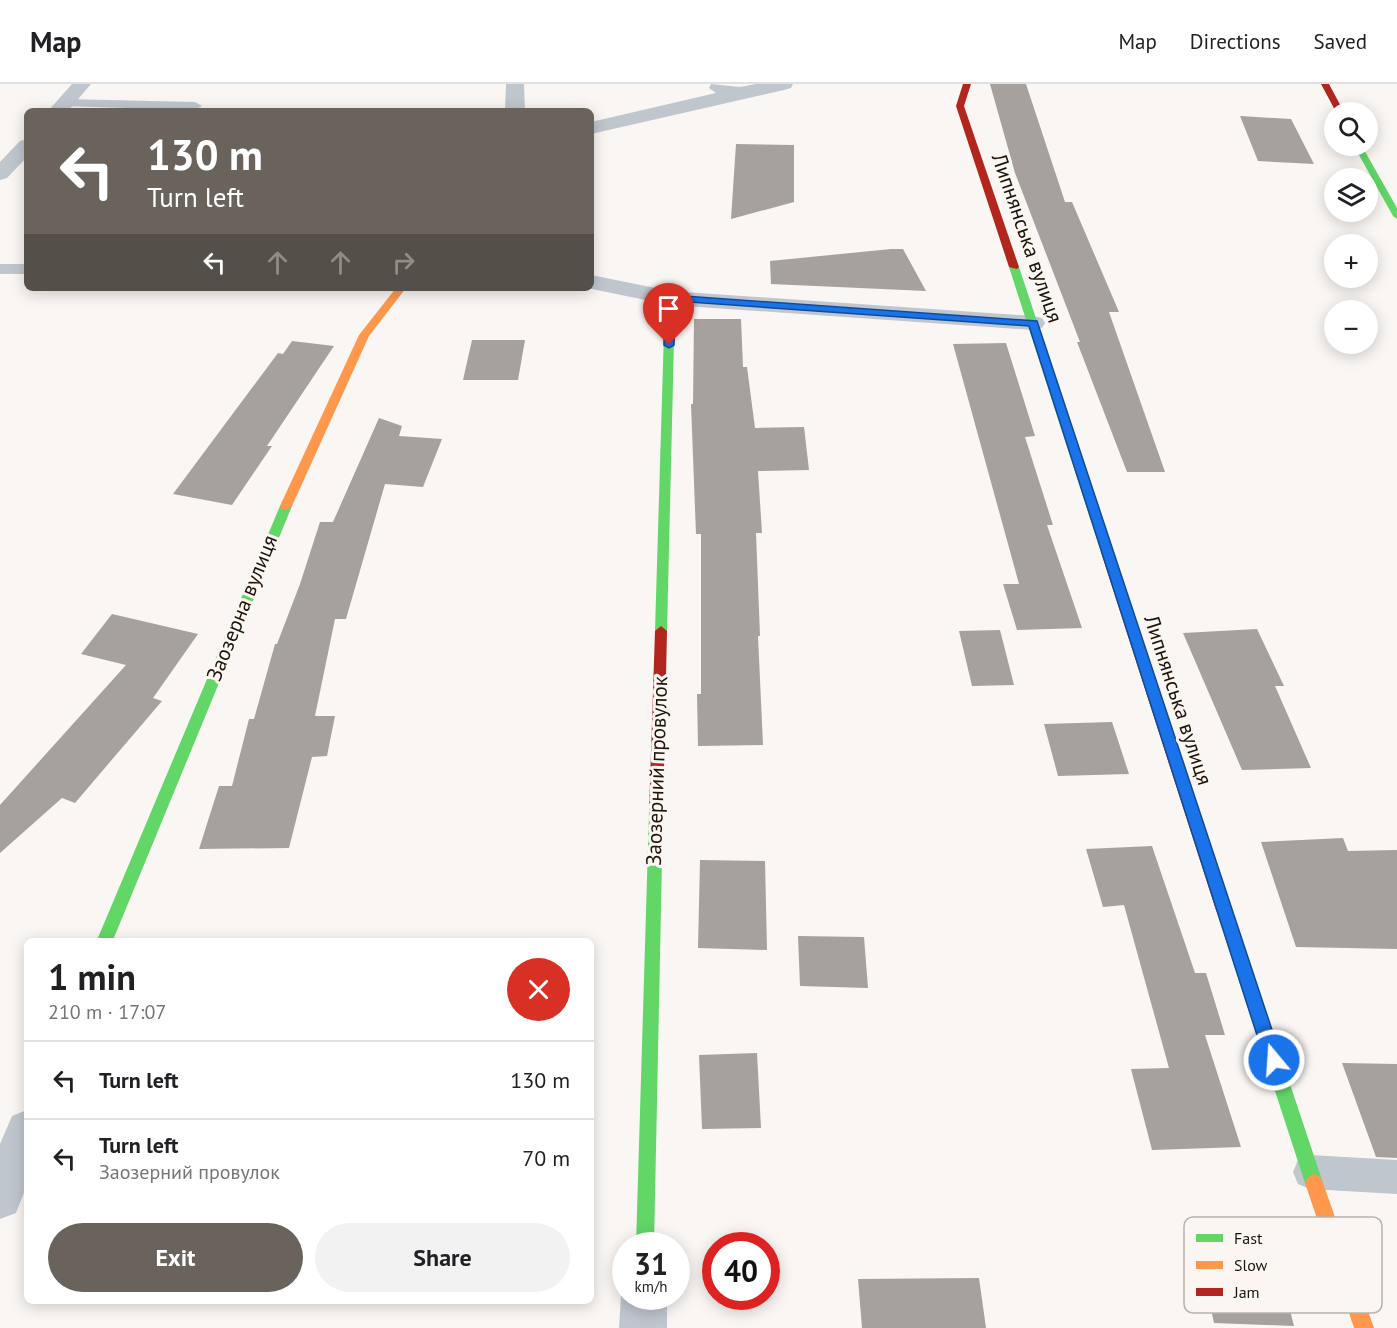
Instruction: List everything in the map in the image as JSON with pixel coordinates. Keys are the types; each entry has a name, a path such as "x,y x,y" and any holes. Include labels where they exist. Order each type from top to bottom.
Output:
{"street":[{"path":"61,107 82,84"},
{"path":"515,84 515,108"},
{"path":"696,84 740,93"},
{"path":"594,127 784,84"},
{"name":"Липнянська вулиця","path":"967,84 960,106 1326,1217"},
{"path":"1325,84 1335,102"},
{"path":"0,174 24,148"},
{"path":"1364,156 1397,216"},
{"path":"594,283 670,298 1033,323"},
{"name":"Заозерна вулиця","path":"106,938 275,529 364,335 399,291"},
{"name":"Заозерний провулок","path":"645,1232 670,298"},
{"path":"0,1197 24,1138"},
{"path":"643,1328 644,1310"},
{"name":"Липнянська вулиця","path":"1359,1313 1364,1328"}],"lane":[{"path":"61,107 195,106"},
{"path":"0,269 24,269"},
{"path":"1310,1172 1397,1177"}],"building":[{"path":"990,84 1026,84 1065,202 1072,202 1119,312 1109,312 1165,472 1127,472 1015,173"},
{"path":"1240,116 1291,119 1314,164 1258,161"},
{"path":"736,144 794,145 794,202 731,219"},
{"path":"903,249 926,291 771,284 770,261"},
{"path":"694,319 741,319 743,367 747,367 755,428 804,427 809,470 758,471 762,533 756,533 763,745 698,746 697,694 701,694 701,534 696,534 691,404 693,404"},
{"path":"472,340 525,340 518,380 463,380"},
{"path":"292,341 334,346 267,446 272,446 232,505 173,494 278,353 283,354"},
{"path":"1006,343 1035,436 1025,437 1053,525 1047,525 1082,628 1017,630 1003,584 1019,584 953,344"},
{"path":"379,418 402,426 399,436 442,439 423,487 385,484 346,619 335,619 315,716 335,716 327,756 312,757 289,848 199,849 219,786 232,786 249,719 254,719 275,644 277,644 300,584 320,522 333,522"},
{"path":"112,614 198,634 153,698 162,701 75,803 62,798 0,853 0,805 126,665 81,654"},
{"path":"1257,629 1284,686 1275,686 1311,768 1242,770 1183,633"},
{"path":"1000,630 1014,685 972,686 959,631"},
{"path":"1112,722 1129,774 1058,776 1044,724"},
{"path":"1343,838 1348,851 1397,850 1397,949 1296,947 1261,842"},
{"path":"1152,846 1195,973 1206,973 1225,1035 1205,1035 1241,1147 1152,1150 1131,1069 1169,1068 1124,905 1103,907 1086,849"},
{"path":"700,860 765,861 767,950 698,948"},
{"path":"798,936 864,937 868,988 800,986"},
{"path":"757,1053 761,1128 702,1129 699,1055"},
{"path":"1342,1063 1397,1064 1397,1158 1376,1157"},
{"path":"979,1278 986,1328 862,1328 858,1279"},
{"path":"1212,1313 1291,1313 1294,1326 1214,1323"}],"traffic: fast":[{"path":"1364,156 1397,216"},
{"path":"1014,267 1107,552"},
{"path":"661,631 670,298"},
{"path":"106,938 286,506"},
{"path":"645,1232 656,812"},
{"path":"1224,910 1314,1183"}],"traffic: slow":[{"path":"286,506 364,335 399,291"},
{"path":"1314,1183 1326,1217"},
{"path":"1359,1313 1364,1328"}],"traffic: jam":[{"path":"967,84 960,106 1014,267"},
{"path":"1325,84 1335,102"},
{"path":"1107,552 1224,910"},
{"path":"656,812 661,631"}],"route":[{"path":"669,345 670,298 1033,323 1274,1060"}]}
